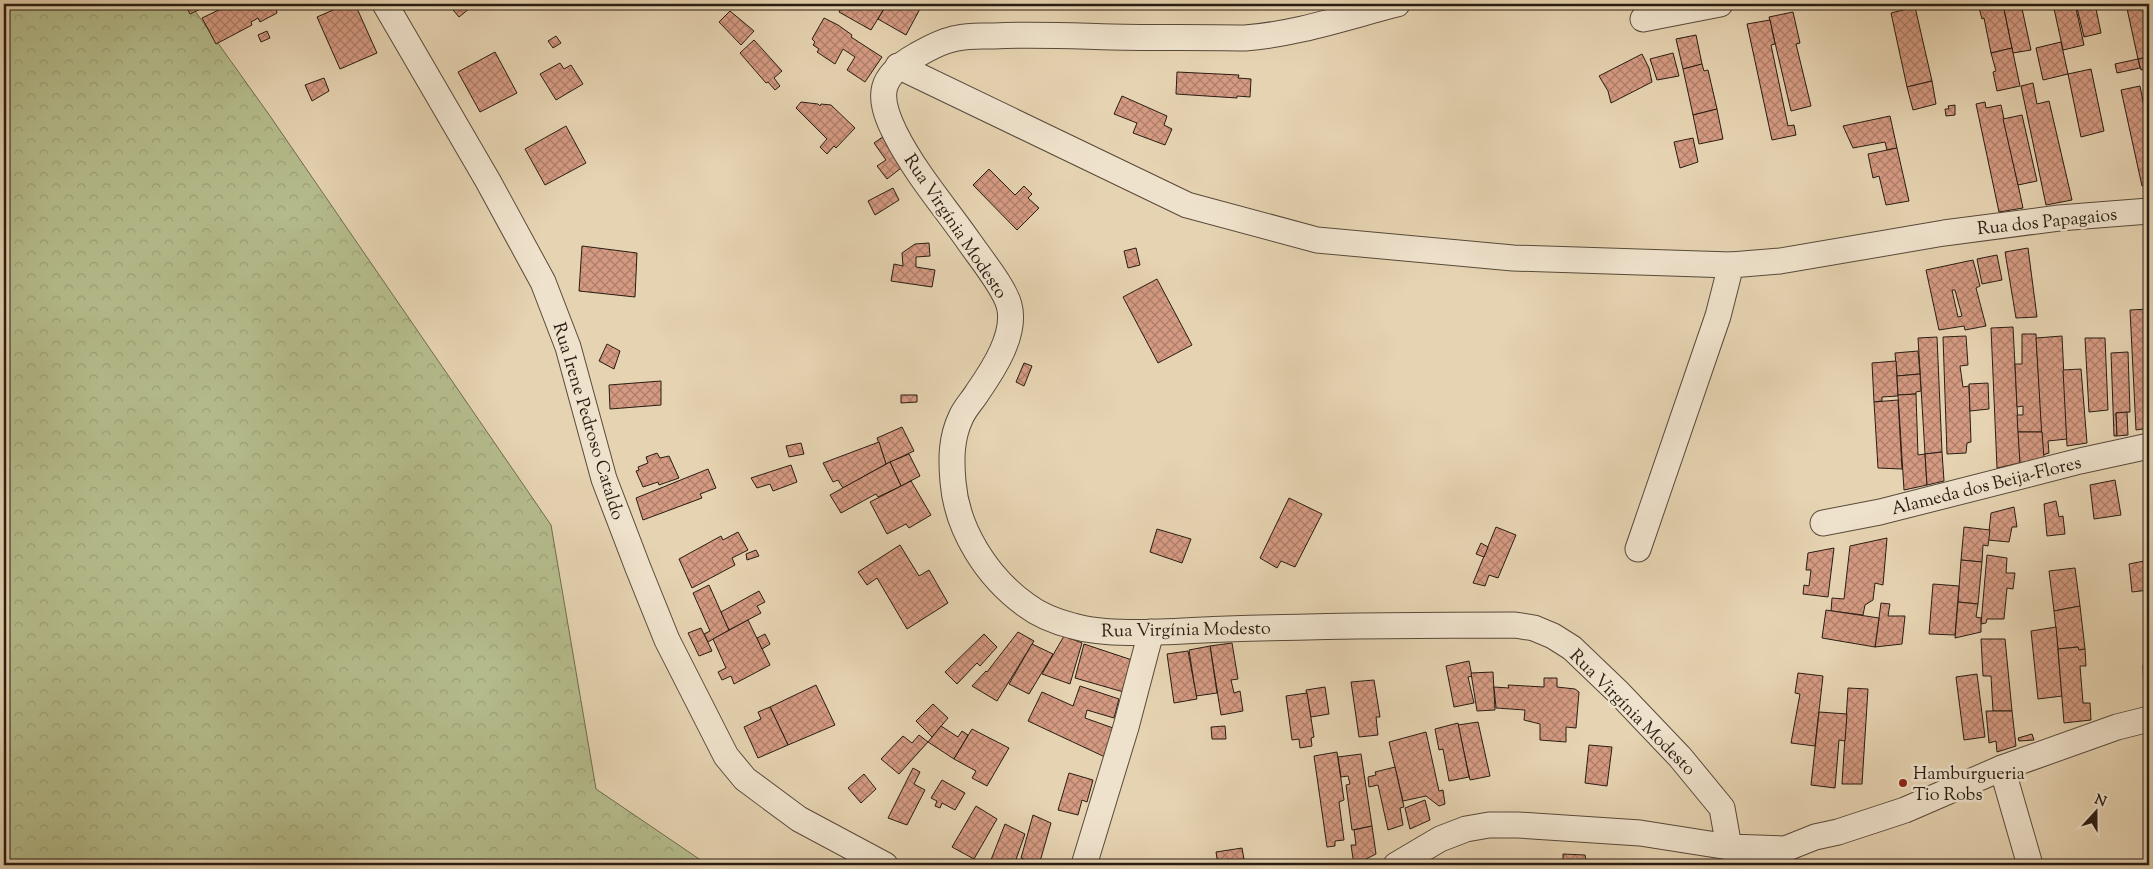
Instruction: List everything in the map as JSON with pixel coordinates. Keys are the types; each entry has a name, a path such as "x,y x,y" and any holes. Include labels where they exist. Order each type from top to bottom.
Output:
{"street":[{"name":"Rua Irene Pedroso Cataldo","path":"384,4 488,181 543,282 568,347 604,479 634,559 667,640 726,756 746,779 799,819 885,865"},
{"name":"Rua Virgínia Modesto","path":"1396,4 1278,36 1245,38 1029,35 958,37 924,50 898,66 888,76 884,87 884,100 894,130 914,166 988,267 1009,303 1011,316 1009,334 997,359 962,414 953,437 952,470 955,500 963,526 974,546 1003,586 1028,607 1072,626 1093,631 1151,632 1390,625 1515,625 1534,628 1553,636 1572,648 1619,692 1680,757 1722,808 1729,847"},
{"path":"1643,19 1720,4"},
{"name":"Rua dos Papagaios","path":"898,66 1187,205 1316,240 1513,258 1731,265 1780,261 1944,233 2059,218 2149,211"},
{"path":"1638,549 1718,316 1731,265"},
{"name":"Alameda dos Beija-Flores","path":"1823,523 1880,512 2062,465 2149,446"},
{"path":"1084,865 1126,728 1151,632"},
{"path":"1396,865 1440,839 1466,829 1489,825 1518,825 1640,833 1782,857 1815,837 1838,832 1905,810 2002,768 2116,728 2149,719"},
{"path":"2002,768 2030,865"}],"green space":[{"path":"4,4 190,4 270,116 551,525 596,789 708,865 4,865"}],"building":[{"path":"185,4 211,4 190,14"},
{"path":"231,4 275,4 277,13 260,22 258,18 251,22 252,25 216,44 202,18"},
{"path":"347,4 355,4 377,53 340,69 317,17"},
{"path":"448,4 475,4 459,17"},
{"path":"843,4 887,4 871,30 839,12"},
{"path":"887,4 915,4 921,7 906,35 878,19"},
{"path":"1978,4 2003,4 2012,48 1991,53 1984,18 1982,19"},
{"path":"2003,4 2021,4 2031,50 2013,53"},
{"path":"2053,4 2075,4 2084,45 2063,50"},
{"path":"2076,4 2095,4 2101,33 2084,37"},
{"path":"2126,4 2146,4 2149,17 2149,40 2146,40 2149,57 2138,59"},
{"path":"1915,7 1932,81 1907,87 1891,13"},
{"path":"730,11 754,31 741,45 719,22"},
{"path":"1793,12 1800,43 1796,44 1811,106 1791,111 1769,17"},
{"path":"824,18 838,25 852,35 851,37 882,57 865,82 847,70 855,57 843,49 835,64 817,52 819,49 813,45 815,42 812,39"},
{"path":"1770,20 1775,44 1771,45 1788,126 1794,125 1796,135 1772,140 1747,24"},
{"path":"267,31 270,38 261,42 258,35"},
{"path":"1696,35 1702,64 1683,69 1676,39"},
{"path":"556,36 561,43 553,48 548,41"},
{"path":"754,40 782,71 774,78 780,86 775,90 768,82 766,83 740,53"},
{"path":"2061,42 2068,74 2043,80 2036,48"},
{"path":"2012,48 2020,86 1997,91 1993,72 1996,71 1991,53"},
{"path":"495,52 517,93 480,112 458,72"},
{"path":"1673,53 1679,76 1657,80 1650,59"},
{"path":"1642,54 1649,68 1652,82 1611,103 1608,91 1599,76"},
{"path":"2149,57 2149,68 2141,70 2138,59"},
{"path":"2138,59 2140,68 2117,73 2115,64"},
{"path":"560,63 564,69 571,65 583,84 556,100 540,74"},
{"path":"1702,64 1704,71 1708,70 1717,109 1693,115 1683,69"},
{"path":"2091,69 2104,131 2081,137 2068,74"},
{"path":"1177,72 1239,75 1238,78 1251,79 1250,97 1237,96 1237,98 1176,94"},
{"path":"324,78 329,91 312,101 305,85"},
{"path":"1932,81 1936,104 1913,110 1907,87"},
{"path":"2033,83 2037,104 2049,101 2072,200 2046,205 2021,86"},
{"path":"2140,86 2149,131 2149,184 2142,186 2121,90"},
{"path":"1122,96 1167,116 1164,125 1172,129 1165,145 1133,133 1137,123 1114,114"},
{"path":"801,102 818,104 820,106 821,104 831,105 855,128 836,148 834,146 827,154 820,147 827,139 796,108"},
{"path":"1985,102 1986,108 2001,105 2023,208 1999,212 1976,104"},
{"path":"1955,105 1955,115 1946,116 1945,109 1949,109 1948,106"},
{"path":"1717,109 1723,139 1699,144 1693,115"},
{"path":"2022,115 2037,181 2018,185 2003,119"},
{"path":"1890,116 1897,148 1887,150 1885,142 1853,148 1843,126"},
{"path":"566,126 586,163 545,185 525,149"},
{"path":"890,132 910,161 887,179 877,166 886,160 874,143"},
{"path":"1693,138 1698,162 1680,168 1674,142"},
{"path":"1897,148 1909,201 1886,205 1879,176 1873,178 1868,154"},
{"path":"989,169 1015,195 1024,186 1032,194 1028,198 1039,208 1017,230 973,185"},
{"path":"893,188 899,200 875,215 868,201"},
{"path":"929,243 930,256 916,257 916,267 935,270 932,287 891,281 894,264 903,266 902,253 915,244"},
{"path":"582,246 637,253 635,297 579,291"},
{"path":"1136,248 1140,265 1128,268 1124,251"},
{"path":"2028,248 2037,317 2016,318 2005,252"},
{"path":"1997,255 2002,280 1982,284 1977,259"},
{"path":"1973,260 1980,286 1976,288 1986,326 1965,330 1964,326 1939,330 1926,270","holes":["1952,290 1955,290 1962,316 1958,317"]},
{"path":"1157,279 1192,345 1158,363 1123,297"},
{"path":"2149,309 2149,428 2136,430 2130,310"},
{"path":"2013,327 2020,463 1997,468 1991,328"},
{"path":"2022,334 2036,334 2042,432 2018,432 2017,415 2023,415 2023,406 2017,407 2015,364 2022,364"},
{"path":"1966,336 1968,365 1960,366 1963,387 1969,386 1971,442 1967,443 1966,453 1947,454 1943,337"},
{"path":"2062,336 2067,439 2048,441 2049,453 2043,455 2036,338"},
{"path":"1937,337 1942,452 1925,454 1918,338"},
{"path":"2085,338 2105,338 2108,410 2089,412"},
{"path":"607,344 620,351 614,369 599,361"},
{"path":"1918,351 1920,374 1897,376 1895,353"},
{"path":"2128,352 2130,412 2116,413 2117,436 2114,436 2111,353"},
{"path":"1896,361 1898,396 1882,397 1882,401 1874,402 1872,363"},
{"path":"1024,363 1032,366 1024,386 1016,382"},
{"path":"2081,369 2087,443 2067,446 2063,370"},
{"path":"1920,374 1921,391 1916,392 1916,394 1898,395 1897,376"},
{"path":"661,381 661,405 610,409 609,385"},
{"path":"1988,383 1989,409 1970,411 1969,384"},
{"path":"1916,394 1918,455 1925,454 1927,485 1904,490 1898,395"},
{"path":"901,395 917,395 917,402 901,403"},
{"path":"1898,400 1902,469 1878,468 1874,402"},
{"path":"2127,412 2128,435 2117,436 2116,413"},
{"path":"902,427 914,451 886,464 877,438"},
{"path":"2018,432 2042,432 2044,458 2020,463"},
{"path":"879,442 886,464 843,488 838,480 833,482 823,463"},
{"path":"801,443 804,454 789,457 786,446"},
{"path":"1942,452 1944,481 1927,485 1925,454"},
{"path":"657,453 660,458 669,456 679,478 659,485 658,482 643,487 636,471 639,470 638,467 648,463 646,457"},
{"path":"909,454 920,476 901,486 890,462"},
{"path":"890,462 901,486 878,497 876,494 841,513 830,495"},
{"path":"791,465 797,482 773,491 770,484 757,488 751,478"},
{"path":"708,469 716,488 700,494 702,498 643,520 636,498"},
{"path":"2115,480 2121,515 2094,519 2090,485"},
{"path":"911,481 931,515 909,528 906,524 887,534 870,502"},
{"path":"1289,498 1322,514 1295,567 1281,561 1277,568 1260,558"},
{"path":"2056,501 2059,517 2063,516 2065,534 2047,536 2044,504"},
{"path":"2014,507 2017,527 2012,527 2009,542 1988,540 1991,513"},
{"path":"1496,527 1516,535 1498,578 1489,575 1485,586 1473,583"},
{"path":"1964,527 1990,530 1988,546 1983,545 1982,562 1961,560"},
{"path":"1157,529 1191,539 1182,563 1150,552"},
{"path":"738,532 748,550 732,558 735,565 692,588 679,559 721,536 723,540"},
{"path":"1887,538 1883,585 1875,583 1873,600 1865,605 1863,615 1831,611 1832,598 1844,599 1850,546"},
{"path":"1481,543 1488,547 1484,557 1476,554"},
{"path":"900,545 919,576 929,570 948,603 907,629 877,578 867,585 858,572"},
{"path":"1834,548 1828,597 1803,594 1804,585 1809,586 1811,570 1806,570 1808,553"},
{"path":"756,550 759,556 747,560 746,554"},
{"path":"1987,555 2007,558 2006,573 2015,573 2013,589 2007,588 2004,619 1987,619 1986,623 1981,624"},
{"path":"1961,560 1982,562 1978,604 1958,602"},
{"path":"2149,560 2149,590 2132,592 2129,564"},
{"path":"2075,568 2080,606 2054,611 2049,571"},
{"path":"1933,584 1959,586 1955,635 1929,634"},
{"path":"709,585 729,630 708,642 704,634 710,631 693,593"},
{"path":"759,591 765,602 757,606 761,613 729,630 721,612"},
{"path":"1958,602 1978,604 1976,617 1981,618 1981,632 1955,638"},
{"path":"1881,603 1890,604 1888,616 1905,616 1902,644 1875,647"},
{"path":"2080,606 2085,649 2079,650 2078,647 2058,649 2054,611"},
{"path":"1826,610 1879,618 1875,647 1822,638"},
{"path":"748,620 770,665 734,684 731,676 722,680 718,672 726,668 713,639"},
{"path":"2056,627 2062,696 2038,699 2031,631"},
{"path":"701,628 712,651 699,656 688,633"},
{"path":"1018,632 1034,641 997,701 972,686 987,672"},
{"path":"765,634 770,644 762,649 757,638"},
{"path":"984,634 997,647 980,666 977,663 957,684 945,672"},
{"path":"1064,636 1082,643 1070,684 1042,674"},
{"path":"1981,639 2005,639 2012,711 1993,711 1991,676 1983,676"},
{"path":"1232,643 1238,679 1231,680 1234,693 1240,691 1243,711 1221,715 1210,646"},
{"path":"1032,644 1053,654 1029,694 1009,684"},
{"path":"1084,644 1135,661 1127,693 1075,678"},
{"path":"1210,646 1217,693 1196,696 1189,650"},
{"path":"2078,647 2079,650 2085,649 2086,666 2080,666 2083,703 2090,703 2091,720 2064,723 2058,649"},
{"path":"1188,651 1197,699 1174,703 1167,654"},
{"path":"1469,661 1472,676 1468,677 1474,703 1454,707 1446,666"},
{"path":"2143,665 2149,665 2149,697 2144,697"},
{"path":"1493,672 1495,710 1477,711 1471,673"},
{"path":"1798,673 1823,676 1815,746 1791,743 1800,694 1795,693"},
{"path":"1977,674 1985,737 1964,740 1956,677"},
{"path":"1544,678 1557,678 1557,687 1575,689 1579,692 1576,728 1566,727 1566,742 1540,740 1540,724 1524,720 1525,710 1496,708 1494,687 1509,688 1508,685 1544,687"},
{"path":"1374,680 1380,717 1376,717 1378,735 1359,737 1351,682"},
{"path":"816,685 835,725 788,745 770,707"},
{"path":"1080,686 1119,699 1114,718 1087,710 1085,718 1113,728 1105,757 1028,721 1042,692 1073,706"},
{"path":"1325,687 1329,714 1311,717 1306,690"},
{"path":"1848,688 1868,689 1862,784 1842,784"},
{"path":"1307,693 1314,737 1311,738 1312,746 1300,748 1299,739 1292,740 1286,696"},
{"path":"933,704 948,718 932,737 916,721"},
{"path":"770,707 788,745 758,758 744,727 761,719 758,712"},
{"path":"1986,711 2012,711 2016,746 1997,752 1996,741 1989,743"},
{"path":"1819,712 1847,714 1845,741 1839,740 1835,788 1811,785"},
{"path":"1478,722 1490,776 1470,780 1458,725"},
{"path":"1458,723 1469,777 1449,781 1443,749 1439,750 1435,729"},
{"path":"941,726 958,737 962,731 968,735 954,759 928,742"},
{"path":"1225,726 1226,739 1212,739 1211,727"},
{"path":"972,729 1009,748 987,786 972,778 976,771 954,759"},
{"path":"1426,732 1439,791 1443,790 1445,804 1439,806 1426,796 1403,801 1389,742"},
{"path":"2032,734 2034,740 2019,741 2018,738"},
{"path":"919,735 928,742 899,774 881,759 903,736 912,743"},
{"path":"1589,745 1612,747 1607,786 1585,783"},
{"path":"1337,752 1344,800 1339,802 1344,840 1335,841 1335,846 1327,847 1314,756"},
{"path":"1361,754 1372,826 1352,830 1346,785 1350,784 1348,776 1341,777 1338,757"},
{"path":"1395,767 1404,807 1400,808 1403,825 1388,830 1378,785 1369,787 1368,777 1376,775 1375,772"},
{"path":"913,768 920,772 914,784 925,790 907,825 888,818"},
{"path":"1069,773 1093,780 1087,802 1082,800 1078,815 1058,810"},
{"path":"864,774 876,789 861,803 848,788"},
{"path":"942,780 965,793 955,810 942,803 940,808 935,806 937,801 931,798"},
{"path":"1425,800 1430,820 1410,829 1405,808"},
{"path":"976,806 997,819 974,859 952,847"},
{"path":"1033,815 1051,823 1039,865 1021,858"},
{"path":"1005,824 1025,834 1014,865 989,865"},
{"path":"1372,826 1376,854 1354,865 1351,845 1356,845 1354,830"},
{"path":"1242,848 1245,865 1218,865 1216,852"},
{"path":"1563,854 1585,855 1586,861 1563,862"}],"place":[{"name":"Hamburgueria Tio Robs","path":"1903,783"}]}
